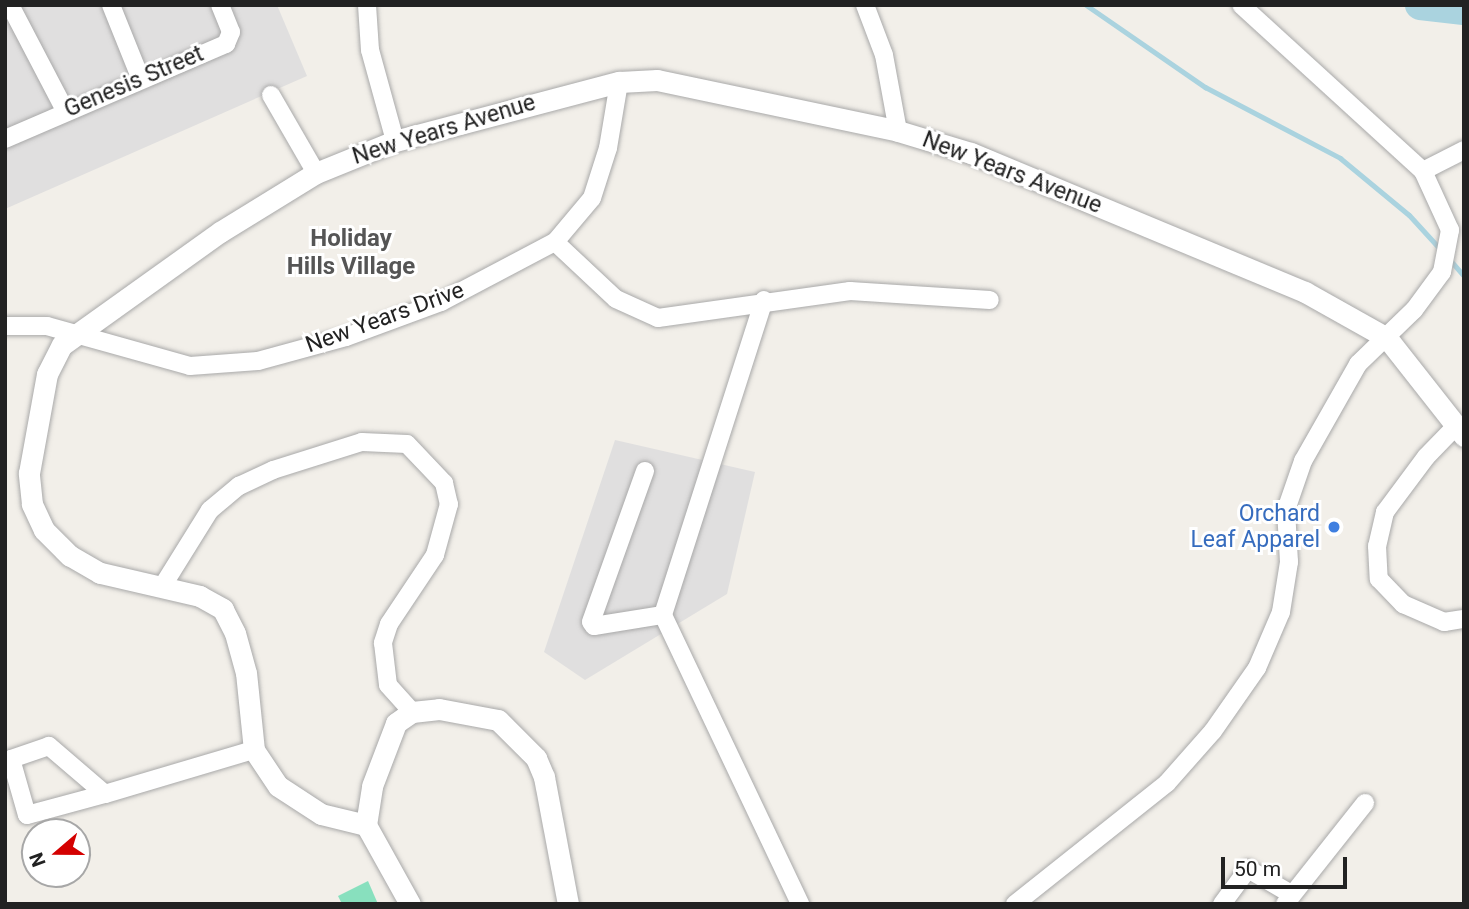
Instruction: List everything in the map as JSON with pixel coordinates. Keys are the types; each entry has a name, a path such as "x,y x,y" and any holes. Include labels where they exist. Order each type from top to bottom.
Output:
{"street":[{"path":"10,5 65,110"},
{"path":"111,5 140,77"},
{"name":"Genesis Street","path":"5,139 140,77 226,44 231,32 220,5"},
{"path":"367,5 369,50 395,141"},
{"path":"865,5 884,55 898,131"},
{"path":"1015,904 1167,783 1213,731 1257,668 1281,612 1289,562 1286,510 1303,461 1358,364 1387,338 1442,272 1454,233 1423,171 1241,5"},
{"name":"New Years Avenue","path":"366,825 321,814 278,786 254,750 246,673 235,633 223,609 200,596 100,573 70,556 44,530 32,505 29,473 47,374 57,352 74,335 220,232 316,173 395,141 620,82 657,80 898,131 971,153 1305,292 1387,338 1460,431"},
{"name":"New Years Drive","path":"5,326 47,326 190,366 258,361 346,337 441,302 555,242 592,198 608,148 620,82"},
{"path":"271,95 316,173"},
{"path":"1423,171 1464,150"},
{"path":"555,242 616,299 658,318 701,314 764,300 850,291 990,300"},
{"path":"764,300 663,614 800,904"},
{"path":"1460,431 1426,457 1385,512 1377,546 1379,579 1403,604 1444,622 1464,619"},
{"path":"162,587 210,510 239,486 273,470 362,442 407,444 444,483 449,504 435,555 389,624 383,643 388,685 412,712"},
{"path":"645,471 590,622 594,626 663,614"},
{"path":"410,904 366,825 372,786 396,723 412,712 466,711 498,720 519,737 544,777 561,882 568,904"},
{"path":"105,794 49,746 11,759 27,815 105,794 254,750"},
{"path":"1222,904 1248,869 1288,899 1365,803"},
{"path":"561,882 579,904"}],"shaded area":[{"path":"5,5 277,5 307,76 5,209"},
{"path":"615,440 755,472 727,594 585,680 544,652"}],"green space":[{"path":"368,881 378,904 342,904 338,896"}],"waterway":[{"path":"1086,5 1205,87 1340,158 1409,215 1441,250"},
{"path":"1420,5 1464,10"},
{"path":"1450,260 1464,276"}],"place":[{"name":"Orchard Leaf Apparel","path":"1334,527"}],"district":[{"name":"Holiday Hills Village","path":"351,253"}]}
